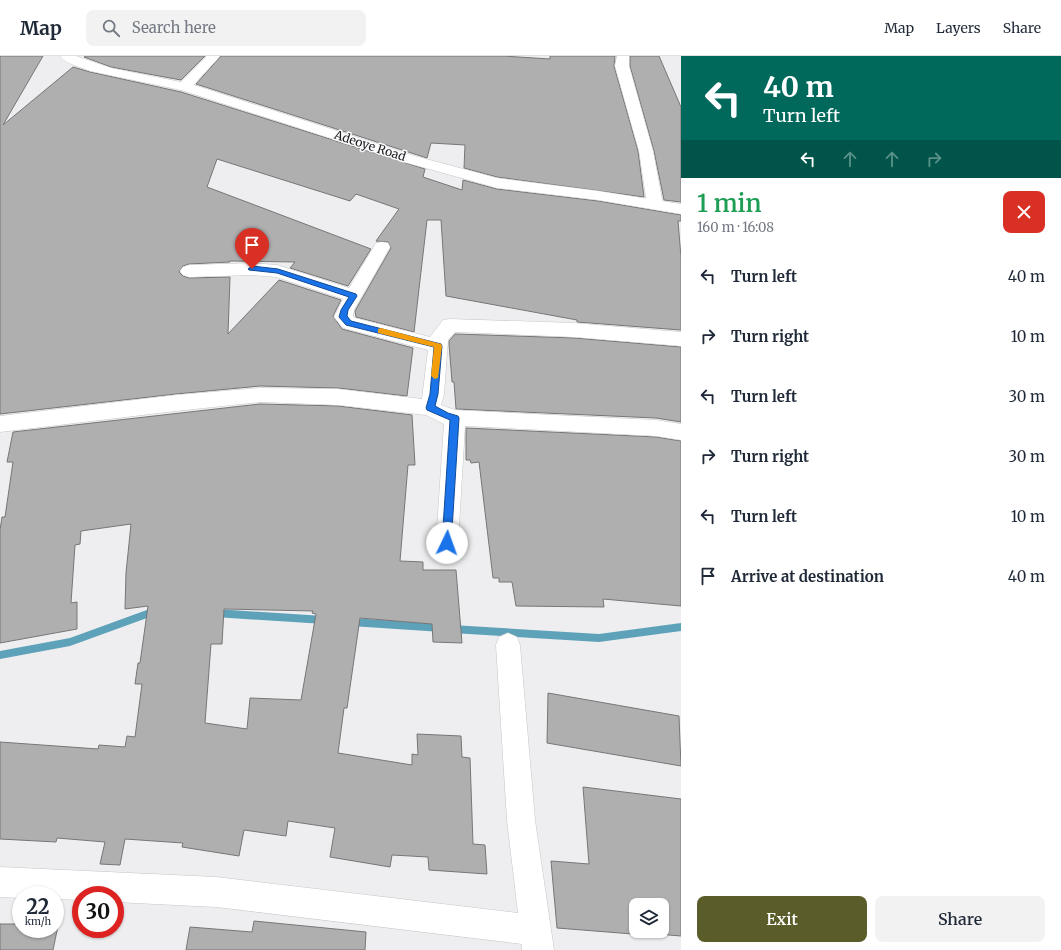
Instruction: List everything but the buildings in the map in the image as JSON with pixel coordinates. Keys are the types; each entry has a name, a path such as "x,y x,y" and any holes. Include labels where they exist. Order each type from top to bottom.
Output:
{"street":[{"name":"Adeoye Road","path":"66,56 82,64 97,68 184,87 407,158 487,181 539,190 586,194 681,209"},
{"path":"184,87 214,56"},
{"path":"623,56 622,66 646,151 655,204"},
{"path":"382,247 344,310 343,317 349,323 438,346"},
{"path":"189,271 252,269 278,271 353,296"},
{"path":"430,408 434,394 439,338 450,325 574,330 681,339"},
{"path":"0,424 176,403 260,395 338,397 430,408 446,416 455,418 656,428 681,432"},
{"path":"447,543 455,418"},
{"path":"0,882 216,892 537,940 521,820 508,645"}],"waterway":[{"path":"0,655 70,642 155,611"},
{"path":"215,613 324,620"},
{"path":"351,622 442,628"},
{"path":"452,629 599,638 681,627"}],"slow traffic":[{"path":"381,331 438,346 435,376"}],"route":[{"path":"252,269 278,271 353,296 344,310 343,317 349,323 438,346 434,394 430,408 446,416 455,418 447,543"}]}
